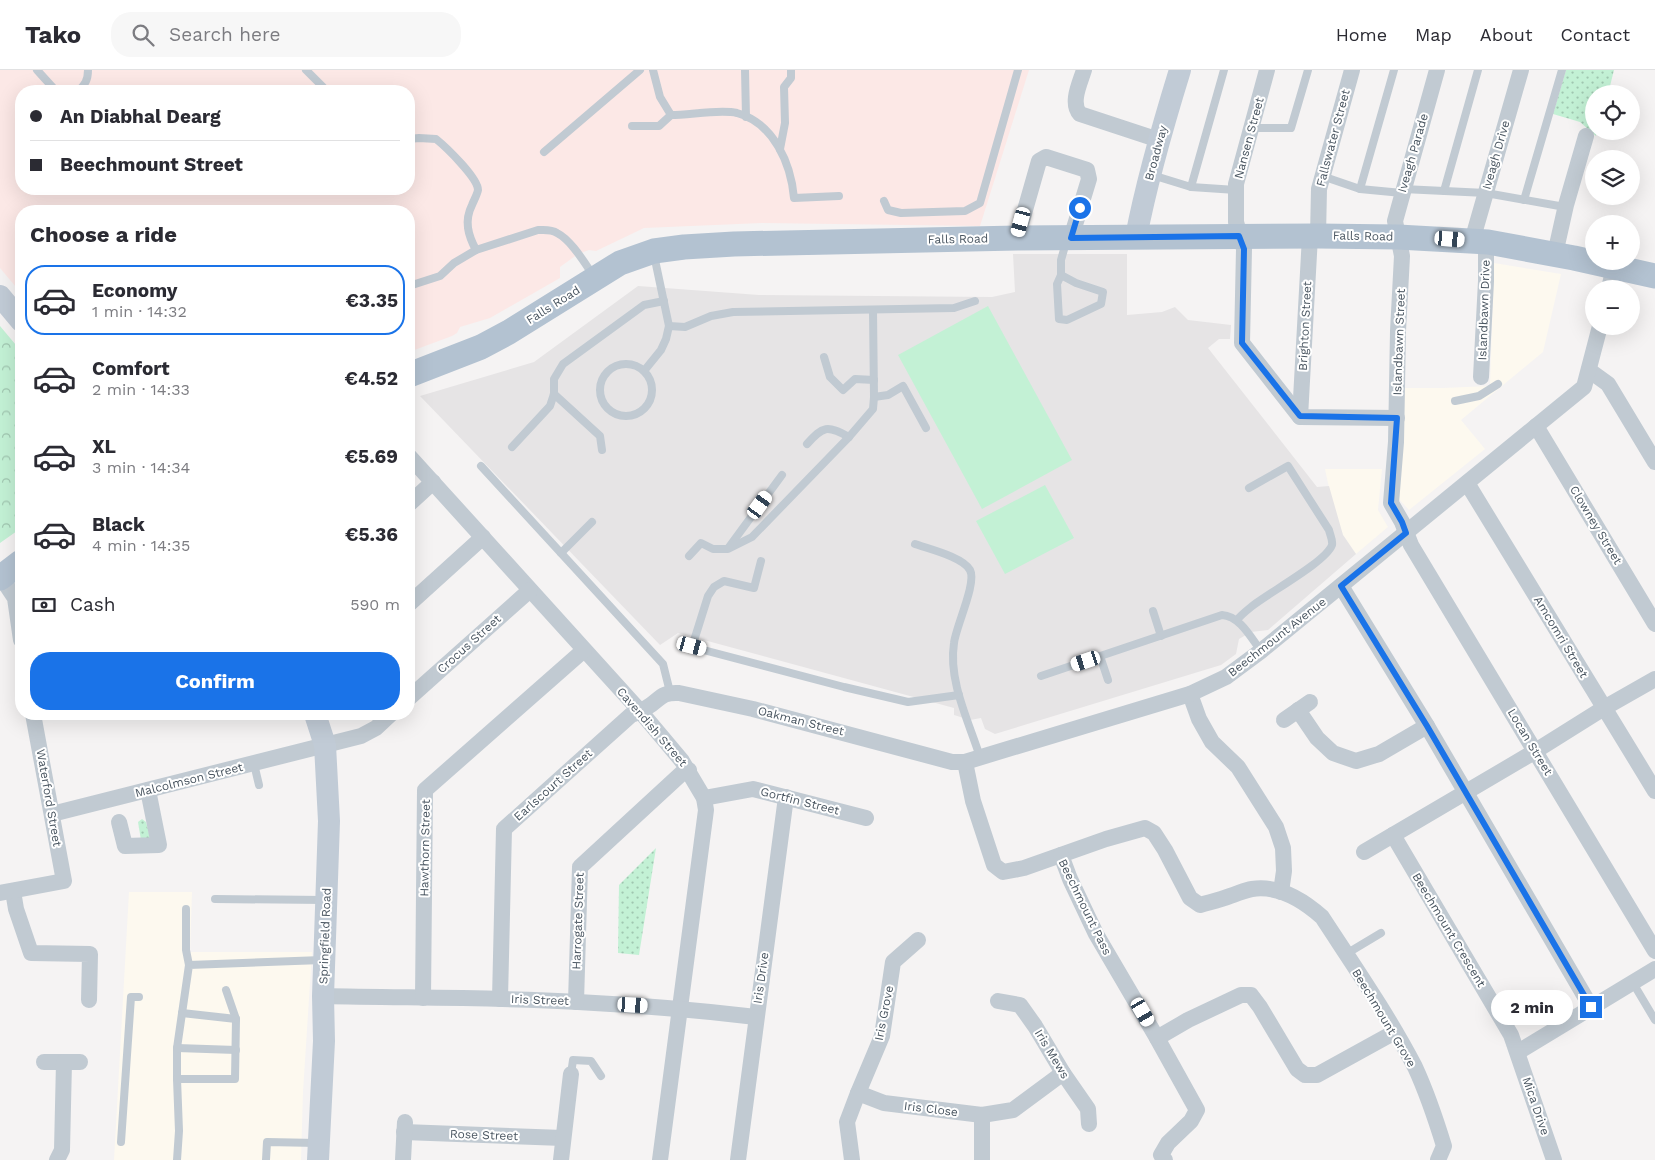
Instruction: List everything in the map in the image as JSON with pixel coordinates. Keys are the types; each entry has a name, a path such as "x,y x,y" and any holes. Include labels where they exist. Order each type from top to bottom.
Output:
{"main road":[{"name":"Broadway","path":"1136,237 1150,174 1180,70"},
{"name":"Falls Road","path":"415,373 488,344 620,263 654,251 684,247 734,244 1017,238 1398,237 1480,242 1555,254 1612,278 1655,276"},
{"path":"0,296 15,314"},
{"path":"0,577 15,566"},
{"name":"Springfield Road","path":"311,1149 324,1041 322,996 329,821 325,745 317,720"}],"street":[{"path":"1084,70 1075,102 1076,110 1080,114 1159,140"},
{"name":"Nansen Street","path":"1268,70 1236,184 1236,222 1244,249 1242,343 1300,416"},
{"name":"Fallswater Street","path":"1314,236 1319,189 1352,70"},
{"name":"Iveagh Parade","path":"1398,237 1395,221 1437,70"},
{"name":"Iveagh Drive","path":"1480,242 1486,193 1521,70"},
{"path":"1555,254 1565,207 1585,139"},
{"path":"1017,238 1039,161 1046,157 1087,170 1089,179 1071,238"},
{"name":"Brighton Street","path":"1300,416 1314,236"},
{"name":"Islandbawn Street","path":"1398,237 1402,256 1398,331 1397,418 1391,503 1406,533"},
{"name":"Islandbawn Drive","path":"1480,242 1486,255 1481,377"},
{"name":"Beechmount Avenue","path":"973,759 1190,694 1226,677 1261,651 1584,387 1590,371 1598,335"},
{"path":"1590,371 1608,384 1655,462"},
{"path":"1300,416 1397,418"},
{"name":"Clowney Street","path":"1536,426 1655,624"},
{"name":"Cavendish Street","path":"415,462 640,711 688,770 704,798 706,810 660,1160"},
{"path":"415,498 433,482"},
{"name":"Amcomri Street","path":"1467,483 1655,791"},
{"name":"Locan Street","path":"1406,533 1655,951"},
{"path":"415,599 483,537"},
{"path":"0,577 15,598"},
{"path":"1341,586 1427,726 1591,1007"},
{"name":"Crocus Street","path":"415,693 530,590"},
{"name":"Hawthorn Street","path":"423,998 426,790 584,650"},
{"path":"1364,852 1655,679"},
{"path":"640,711 648,708 659,697 670,692"},
{"name":"Oakman Street","path":"670,692 753,709 952,762 973,759"},
{"path":"1190,694 1199,720 1212,742 1238,767 1276,827 1283,848 1284,871 1280,892"},
{"path":"1284,720 1304,706 1316,738 1333,753 1356,761 1379,754 1427,726"},
{"name":"Earlscourt Street","path":"500,999 504,829 631,715 640,711"},
{"name":"Waterford Street","path":"6,892 64,881 34,720"},
{"path":"325,745 361,736 376,728 385,720"},
{"name":"Malcolmson Street","path":"52,814 325,745"},
{"name":"Beechmount Pass","path":"973,759 973,800 994,865 1003,872 1024,868 1061,855 1096,934 1158,1038 1197,1110 1191,1121 1168,1142 1161,1154 1165,1160"},
{"name":"Harrogate Street","path":"576,1002 580,867 681,774 688,770"},
{"name":"Gortfin Street","path":"704,798 753,789 866,818"},
{"path":"119,822 125,846 159,845 148,790"},
{"name":"Iris Drive","path":"738,1160 786,797"},
{"name":"Beechmount Grove","path":"1061,855 1145,828 1154,833 1190,898 1200,905 1253,889 1291,895 1315,910 1322,917 1346,954 1395,1032 1415,1068 1432,1109 1444,1146 1438,1160"},
{"name":"Beechmount Crescent","path":"1393,835 1511,1035 1518,1052"},
{"path":"6,892 16,909 31,953 90,954 89,1000"},
{"name":"Iris Grove","path":"858,1094 882,1036 894,962 918,940"},
{"path":"1518,1052 1591,1007 1633,984 1655,968"},
{"path":"1158,1038 1188,1020 1224,1003 1242,995 1251,995 1297,1069 1305,1076 1317,1075 1395,1032"},
{"name":"Iris Street","path":"322,996 576,1002 679,1008 756,1017"},
{"name":"Iris Mews","path":"998,1001 1020,1006 1036,1026 1063,1073 1088,1109 1090,1124"},
{"name":"Mica Drive","path":"1518,1052 1554,1160"},
{"path":"44,1062 72,1062 62,1150 57,1160"},
{"name":"Iris Close","path":"858,1094 884,1103 982,1115 1012,1110 1063,1073"},
{"path":"561,1160 571,1074"},
{"path":"852,1160 847,1122 858,1094"},
{"path":"982,1115 982,1160"},
{"name":"Rose Street","path":"403,1160 404,1127 563,1138"}],"lane":[{"path":"37,70 51,85"},
{"path":"84,85 88,78 88,70"},
{"path":"306,70 321,85"},
{"path":"544,152 640,70"},
{"path":"653,70 660,97 672,115"},
{"path":"745,70 746,117"},
{"path":"780,149 785,123 784,87 791,78 791,70"},
{"path":"884,201 888,210 901,212 965,211 980,203 1018,70"},
{"path":"1191,187 1224,70"},
{"path":"1251,128 1291,128 1308,70"},
{"path":"1360,189 1394,70"},
{"path":"1444,191 1478,70"},
{"path":"1524,200 1562,70"},
{"path":"632,126 659,126 672,115 729,112 746,117 767,131 780,149 788,164 793,180 794,198 839,196"},
{"path":"415,139 436,139 465,169 477,185 478,193 467,219 468,230 476,250"},
{"path":"1150,174 1191,187 1236,190"},
{"path":"1322,176 1360,189 1486,193 1565,207"},
{"path":"415,284 440,276 454,263 476,250 538,230 549,230 558,233 565,239 595,279"},
{"path":"1062,275 1076,283 1103,292 1101,304 1067,320 1058,319 1057,284 1062,275 1062,260 1065,246 1071,238"},
{"path":"644,371 661,350 669,326 654,251"},
{"path":"512,447 550,406 554,394 554,380 563,364 644,305 664,301"},
{"path":"669,326 685,327 711,316 733,312 873,311 954,308 975,301"},
{"path":"689,556 701,544 713,549 728,549 752,537 849,437 873,409 873,311"},
{"path":"824,357 830,377 843,390 855,380 874,380"},
{"path":"628,364 644,371 652,386 650,402 645,409 638,414 622,416 614,414 607,409 602,401 600,392 600,383 604,375 610,369 628,364"},
{"path":"1479,396 1481,377"},
{"path":"1455,401 1479,396 1498,384"},
{"path":"874,397 888,395 903,386 926,428"},
{"path":"554,394 600,436 602,450"},
{"path":"807,444 820,430 826,429 838,431 849,437"},
{"path":"482,466 662,664 666,672 670,692"},
{"path":"1237,620 1251,607 1327,553 1332,541 1329,530 1288,466 1249,488"},
{"path":"728,549 782,475"},
{"path":"561,553 592,522"},
{"path":"916,544 953,558 967,565 971,571 972,584 954,643 953,666 973,759"},
{"path":"761,560 754,588 724,581 714,587 708,596 692,646 844,687 908,702 959,695"},
{"path":"1154,611 1161,636"},
{"path":"1040,676 1222,615 1230,616 1237,620 1261,651"},
{"path":"1100,656 1108,680"},
{"path":"254,764 259,784"},
{"path":"215,899 326,900"},
{"path":"177,1160 179,1131 178,1048 189,965 186,950 186,909"},
{"path":"1346,954 1382,933"},
{"path":"189,965 324,960"},
{"path":"1633,984 1655,1020"},
{"path":"177,1079 236,1079 236,1019 226,990"},
{"path":"121,1142 131,997 139,997"},
{"path":"182,1012 236,1019"},
{"path":"178,1048 236,1050"},
{"path":"571,1074 573,1060 591,1061 601,1076"},
{"path":"266,1160 267,1142 311,1149"}],"shaded area":[{"path":"0,70 1029,70 980,226 762,223 644,228 596,251 589,250 578,254 560,267 560,278 490,318 460,327 457,333 452,336 415,350 415,205 15,205 15,286 0,268"},
{"path":"1013,254 1127,254 1127,315 1162,312 1175,307 1188,320 1231,325 1230,339 1219,339 1208,348 1317,487 1329,486 1343,535 1356,554 1268,630 1251,632 1239,639 1236,654 1221,665 995,734 985,729 981,718 970,720 954,715 954,708 678,633 660,645 420,396 534,362 638,286 759,295 992,297 1015,292"},
{"path":"1494,263 1561,274 1543,352 1461,420 1485,449 1409,510 1397,497 1405,388 1490,386"},
{"path":"1325,469 1382,469 1378,510 1388,527 1356,554 1343,535 1332,502"},
{"path":"129,892 192,892 190,952 312,952 303,1092 301,1160 114,1160"}],"green space":[{"path":"1566,70 1614,70 1610,85 1585,85 1585,126 1580,122 1553,114"},
{"path":"988,306 1072,460 982,509 898,355"},
{"path":"0,326 15,344 15,532 0,543"},
{"path":"1045,485 1074,538 1005,574 976,521"},
{"path":"142,819 146,822 150,837 149,841 141,840 138,822"},
{"path":"656,848 639,955 618,953 619,885"}],"route":[{"path":"1080,208 1071,238 1239,236 1244,249 1242,343 1300,416 1397,418 1391,503 1406,533 1341,586 1427,726 1591,1007"}]}
